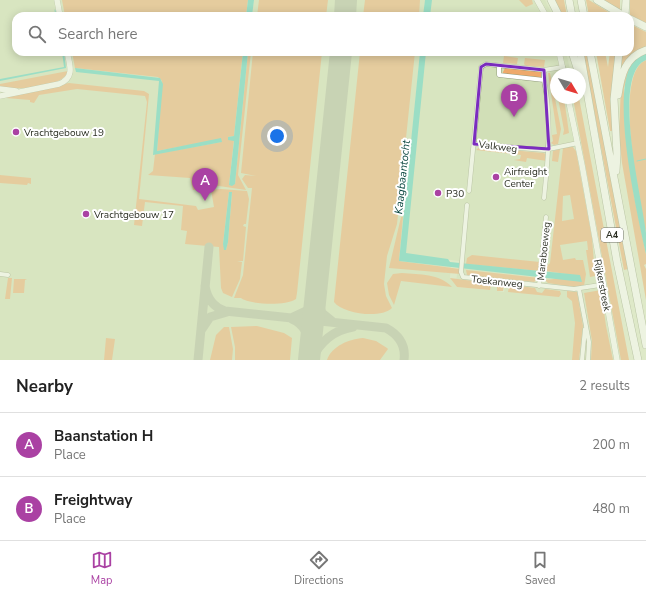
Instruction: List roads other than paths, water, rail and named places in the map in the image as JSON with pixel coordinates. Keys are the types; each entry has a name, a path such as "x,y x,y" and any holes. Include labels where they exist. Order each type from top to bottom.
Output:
{"highway":[{"path":"551,0 556,12"},
{"path":"570,0 572,12"},
{"path":"581,0 583,12"},
{"path":"597,0 618,12"},
{"path":"624,12 626,0"},
{"path":"634,21 646,27"},
{"name":"A4","path":"614,129 620,84 624,68 634,56 646,50"},
{"path":"573,56 576,68"},
{"name":"A4","path":"581,56 589,110 623,292 638,360"},
{"name":"A4","path":"591,56 646,345"},
{"name":"A4","path":"615,182 617,154 614,129 615,86 619,56"},
{"name":"A4","path":"586,100 589,110"}],"street":[{"path":"58,0 60,12"},
{"path":"533,0 540,12"},
{"path":"537,0 544,12"},
{"path":"0,96 60,84 68,78 70,71 68,56"},
{"path":"557,56 560,68"},
{"path":"559,56 561,68"},
{"name":"Valkweg","path":"499,66 486,64 481,67 474,144 549,149 576,143"},
{"path":"544,80 499,75 499,66 550,70"},
{"path":"544,70 547,95 549,149 544,198"},
{"path":"0,89 22,91"},
{"name":"Rijkerstreek","path":"567,104 576,143 616,360"},
{"path":"469,191 474,144"},
{"name":"Toekanweg","path":"467,205 461,272 463,277 579,289 602,285"},
{"name":"Maraboeweg","path":"540,286 546,217"},
{"path":"0,274 8,275"},
{"path":"579,289 584,322 589,342 588,360"},
{"path":"582,360 584,322"}],"water":[{"path":"248,0 254,0 252,12 246,12"},
{"path":"425,0 432,0 430,12 424,12"},
{"path":"646,53 646,60 636,70 630,89 629,113 635,169 646,233 646,254 632,187 625,131 624,106 625,84 630,67 636,58"},
{"path":"63,56 64,56 66,68 0,81 0,79 64,67"},
{"path":"243,56 248,56 235,184 232,186 229,185 234,141 228,140 228,137 234,136"},
{"path":"420,56 426,56 406,253 448,259 450,262 580,275 582,282 399,261"},
{"path":"75,68 160,78 163,84 157,151 221,138 222,142 153,155 159,81 76,72"},
{"path":"229,192 232,192 228,242 226,250 224,250 223,244"}],"waterway":[{"path":"637,161 646,159"}],"place":[{"name":"Freightway","path":"514,117"},
{"name":"Vrachtgebouw 19","path":"16,132"},
{"name":"Airfreight Center","path":"496,177"},
{"name":"P30","path":"438,193"},
{"name":"Baanstation H","path":"205,201"},
{"name":"Vrachtgebouw 17","path":"86,214"}],"water label":[{"name":"Kaagbaantocht","path":"402,177"}]}
